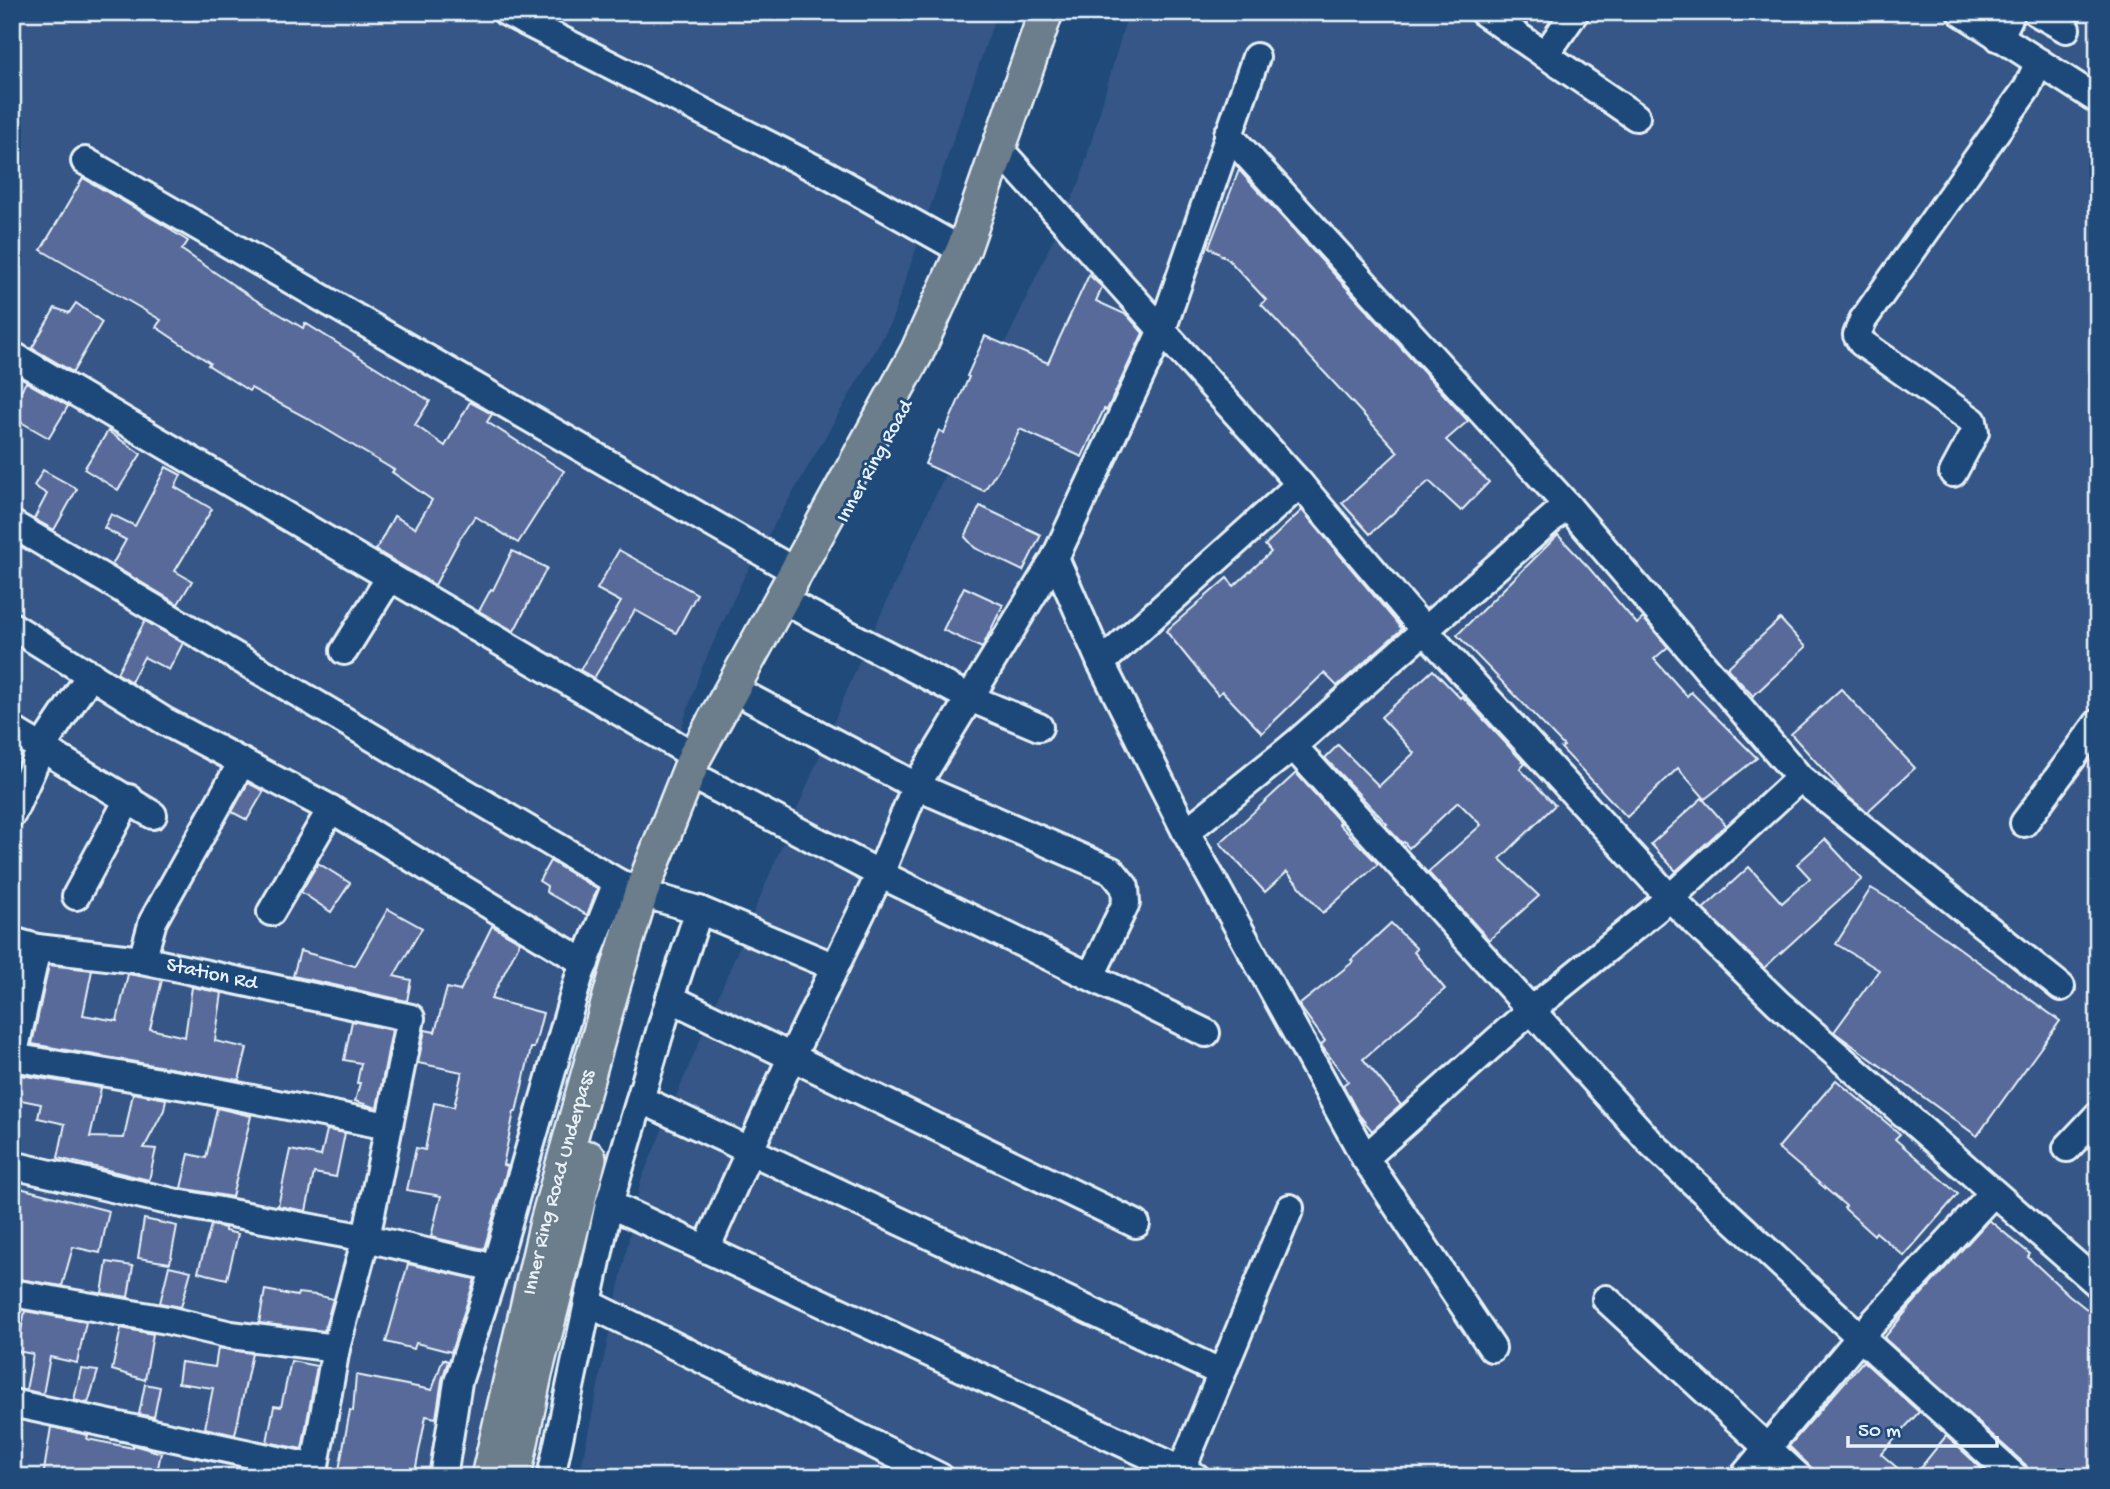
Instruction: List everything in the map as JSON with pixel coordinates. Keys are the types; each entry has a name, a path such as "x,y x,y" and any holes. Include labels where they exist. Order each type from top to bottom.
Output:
{"main road":[{"name":"Inner Ring Road","path":"700,769 748,697 944,336 985,242 1005,157 1046,12"},
{"name":"Inner Ring Road","path":"640,892 796,572 917,352 1005,157 1030,119 1062,12"},
{"name":"Inner Ring Road Underpass","path":"488,1477 547,1222 640,892"},
{"name":"Inner Ring Road Underpass","path":"514,1477 535,1374 578,1199 640,892"}],"street":[{"path":"506,12 826,174 963,251"},
{"path":"1483,12 1636,117"},
{"path":"1545,55 1575,12"},
{"path":"1961,12 1999,38 2096,94"},
{"path":"1999,38 2012,12"},
{"path":"2036,12 2066,30"},
{"path":"706,1249 747,1152 880,874 916,786 1055,558 1162,330 1256,57"},
{"path":"1953,473 1975,432 1973,421 1862,342 1857,335 1863,320 2027,88 2039,62"},
{"path":"1228,134 1567,505 1800,778 2061,987"},
{"path":"1005,157 1300,484 1426,631 1670,898 1778,1003 2098,1284"},
{"path":"85,161 796,572"},
{"path":"12,355 390,577 700,769 880,874 1206,1033"},
{"path":"1101,663 1300,484"},
{"path":"1186,832 1293,746 1567,505"},
{"path":"12,524 640,892 699,910 835,967"},
{"path":"1055,558 1101,663 1186,832 1365,1158 1492,1348"},
{"path":"344,651 390,577"},
{"path":"796,607 970,698 1039,727"},
{"path":"12,626 166,722 331,809 585,963"},
{"path":"12,814 42,747 91,674"},
{"path":"748,697 916,786 1112,871 1125,887 1126,903 1091,976"},
{"path":"2024,823 2098,723"},
{"path":"12,730 153,814"},
{"path":"1293,746 1650,1142 2015,1477"},
{"path":"142,960 153,920 242,762"},
{"path":"1365,1158 1531,1010 1670,898 1800,778"},
{"path":"76,896 129,798"},
{"path":"271,912 331,809"},
{"path":"443,1477 458,1382 495,1268 543,1097 585,963 640,892"},
{"path":"551,1477 609,1204 699,910"},
{"path":"12,1403 314,1472 336,1348 366,1238 388,1126 202,1089 13,1059 25,945"},
{"name":"Station Rd","path":"25,945 142,960 411,1018 388,1126"},
{"path":"670,998 1136,1224"},
{"path":"640,1099 747,1152 1222,1373"},
{"path":"2067,1148 2098,1115"},
{"path":"12,1165 177,1203 366,1238 495,1268"},
{"path":"1742,1477 1860,1337 1993,1193"},
{"path":"609,1204 1189,1473 1222,1373 1290,1208"},
{"path":"12,1293 167,1320 232,1335 336,1348"},
{"path":"1606,1299 1800,1477"},
{"path":"588,1303 940,1477"}],"shaded area":[{"path":"12,12 997,12 890,325 743,579 700,672 592,1000 498,1344 474,1477 12,1477"},
{"path":"1128,12 2098,12 2098,1477 579,1477 641,1180 862,655 1080,181"}],"building":[{"path":"1239,170 1468,421 1446,440 1489,482 1461,511 1429,481 1370,534 1342,503 1398,452 1261,304 1266,300 1229,260 1209,247"},
{"path":"83,178 188,241 182,250 251,297 303,328 305,323 430,401 415,425 445,446 470,402 492,414 487,422 564,471 518,543 475,516 435,585 376,550 394,516 415,528 432,500 392,472 394,470 307,418 251,388 249,391 208,365 210,363 156,327 161,320 41,250"},
{"path":"1089,275 1102,287 1096,301 1127,315 1143,333 1082,457 1020,429 1007,456 984,491 925,464 939,430 944,433 985,336 1048,363"},
{"path":"76,303 102,322 73,372 32,348 55,308 69,313"},
{"path":"26,382 68,406 49,438 12,417 12,406"},
{"path":"108,431 141,454 118,490 84,469"},
{"path":"166,467 181,475 175,487 212,509 175,571 192,581 178,604 112,565 126,540 104,528 111,514 135,526"},
{"path":"43,470 77,489 54,530 34,519 47,494 34,486"},
{"path":"980,506 1041,535 1023,571 975,548 965,537"},
{"path":"1302,510 1402,629 1337,686 1324,673 1262,733 1222,691 1218,695 1166,631 1227,578 1234,586 1271,552 1265,545"},
{"path":"1558,535 1637,624 1643,618 1668,647 1654,659 1687,696 1691,692 1757,758 1705,799 1678,768 1627,817 1561,748 1564,746 1457,635"},
{"path":"619,550 697,594 676,633 635,610 594,678 580,670 621,602 597,589"},
{"path":"512,551 547,568 514,631 479,611 491,589 493,590"},
{"path":"964,587 1003,605 982,648 943,630"},
{"path":"1780,619 1806,647 1753,696 1727,668"},
{"path":"145,621 183,643 169,670 144,657 131,682 117,673"},
{"path":"1433,670 1460,698 1462,696 1525,764 1520,769 1555,805 1500,859 1539,896 1489,940 1428,872 1481,825 1458,802 1409,848 1325,758 1338,745 1379,786 1414,753 1381,717"},
{"path":"1841,689 1915,768 1867,812 1846,795 1791,734"},
{"path":"1296,773 1341,823 1339,824 1378,864 1323,913 1287,872 1265,892 1220,843"},
{"path":"248,783 264,791 247,820 232,812"},
{"path":"1702,798 1726,825 1676,871 1651,844"},
{"path":"1825,839 1862,879 1764,968 1703,909 1749,867 1782,903 1810,878 1797,864"},
{"path":"550,861 597,889 587,915 546,892 547,886 539,881"},
{"path":"318,863 350,883 331,912 301,892"},
{"path":"1871,888 1901,906 2060,1021 1977,1136 1834,1032 1879,970 1836,944"},
{"path":"388,909 422,928 394,976 411,980 407,1001 293,976 300,951 355,966"},
{"path":"1391,923 1417,949 1414,952 1445,989 1363,1059 1401,1105 1372,1131 1359,1115 1343,1085 1348,1081 1321,1045 1325,1041 1299,1005 1353,962 1351,960"},
{"path":"492,926 520,942 491,999 543,1013 514,1112 503,1165 508,1166 484,1249 431,1237 441,1196 407,1190 416,1148 425,1150 434,1103 454,1107 462,1072 418,1063 425,1030 435,1032 447,988 460,991"},
{"path":"49,965 92,970 83,1015 117,1021 128,974 162,980 150,1029 185,1037 192,987 222,993 215,1041 247,1048 239,1080 32,1044"},
{"path":"352,1021 392,1030 377,1108 355,1101 360,1083 357,1083 361,1063 344,1060"},
{"path":"20,1075 101,1088 90,1137 124,1138 133,1093 166,1099 164,1110 144,1148 156,1149 149,1180 58,1158 65,1124 38,1118 41,1104 16,1099"},
{"path":"1836,1080 1900,1134 1895,1139 1958,1194 1904,1256 1876,1232 1874,1235 1844,1208 1846,1206 1778,1148"},
{"path":"217,1108 251,1116 232,1197 181,1188 189,1154 206,1158"},
{"path":"327,1130 345,1133 336,1177 314,1173 306,1211 278,1206 290,1150 321,1156"},
{"path":"12,1186 109,1211 100,1253 73,1247 62,1286 12,1278"},
{"path":"144,1219 177,1226 170,1263 138,1258"},
{"path":"1989,1220 2030,1254 2028,1257 2069,1295 2098,1318 2098,1457 2082,1477 2030,1477 2026,1465 1884,1338"},
{"path":"211,1225 238,1234 227,1279 198,1272"},
{"path":"107,1262 133,1266 128,1297 102,1293"},
{"path":"408,1264 475,1279 451,1352 416,1343 414,1349 386,1342"},
{"path":"169,1266 191,1271 181,1307 160,1303"},
{"path":"265,1290 333,1299 324,1331 259,1323"},
{"path":"25,1311 86,1322 77,1363 50,1357 43,1394 26,1390 33,1354 17,1351"},
{"path":"121,1328 153,1334 145,1380 112,1370"},
{"path":"218,1348 252,1353 235,1435 205,1428 213,1388 178,1383 181,1362 215,1367"},
{"path":"443,1359 448,1361 436,1418 426,1416 414,1477 376,1477 339,1470 350,1410 353,1411 356,1375 432,1390"},
{"path":"291,1361 317,1366 302,1449 267,1442 274,1406 281,1407"},
{"path":"1863,1361 1919,1412 1881,1454 1908,1477 1821,1477 1789,1446"},
{"path":"81,1369 98,1371 88,1403 74,1400"},
{"path":"145,1384 160,1387 154,1417 139,1414"},
{"path":"51,1427 88,1435 87,1439 133,1448 133,1445 161,1453 156,1477 43,1477"},
{"path":"1946,1436 1991,1477 1913,1477"}]}
